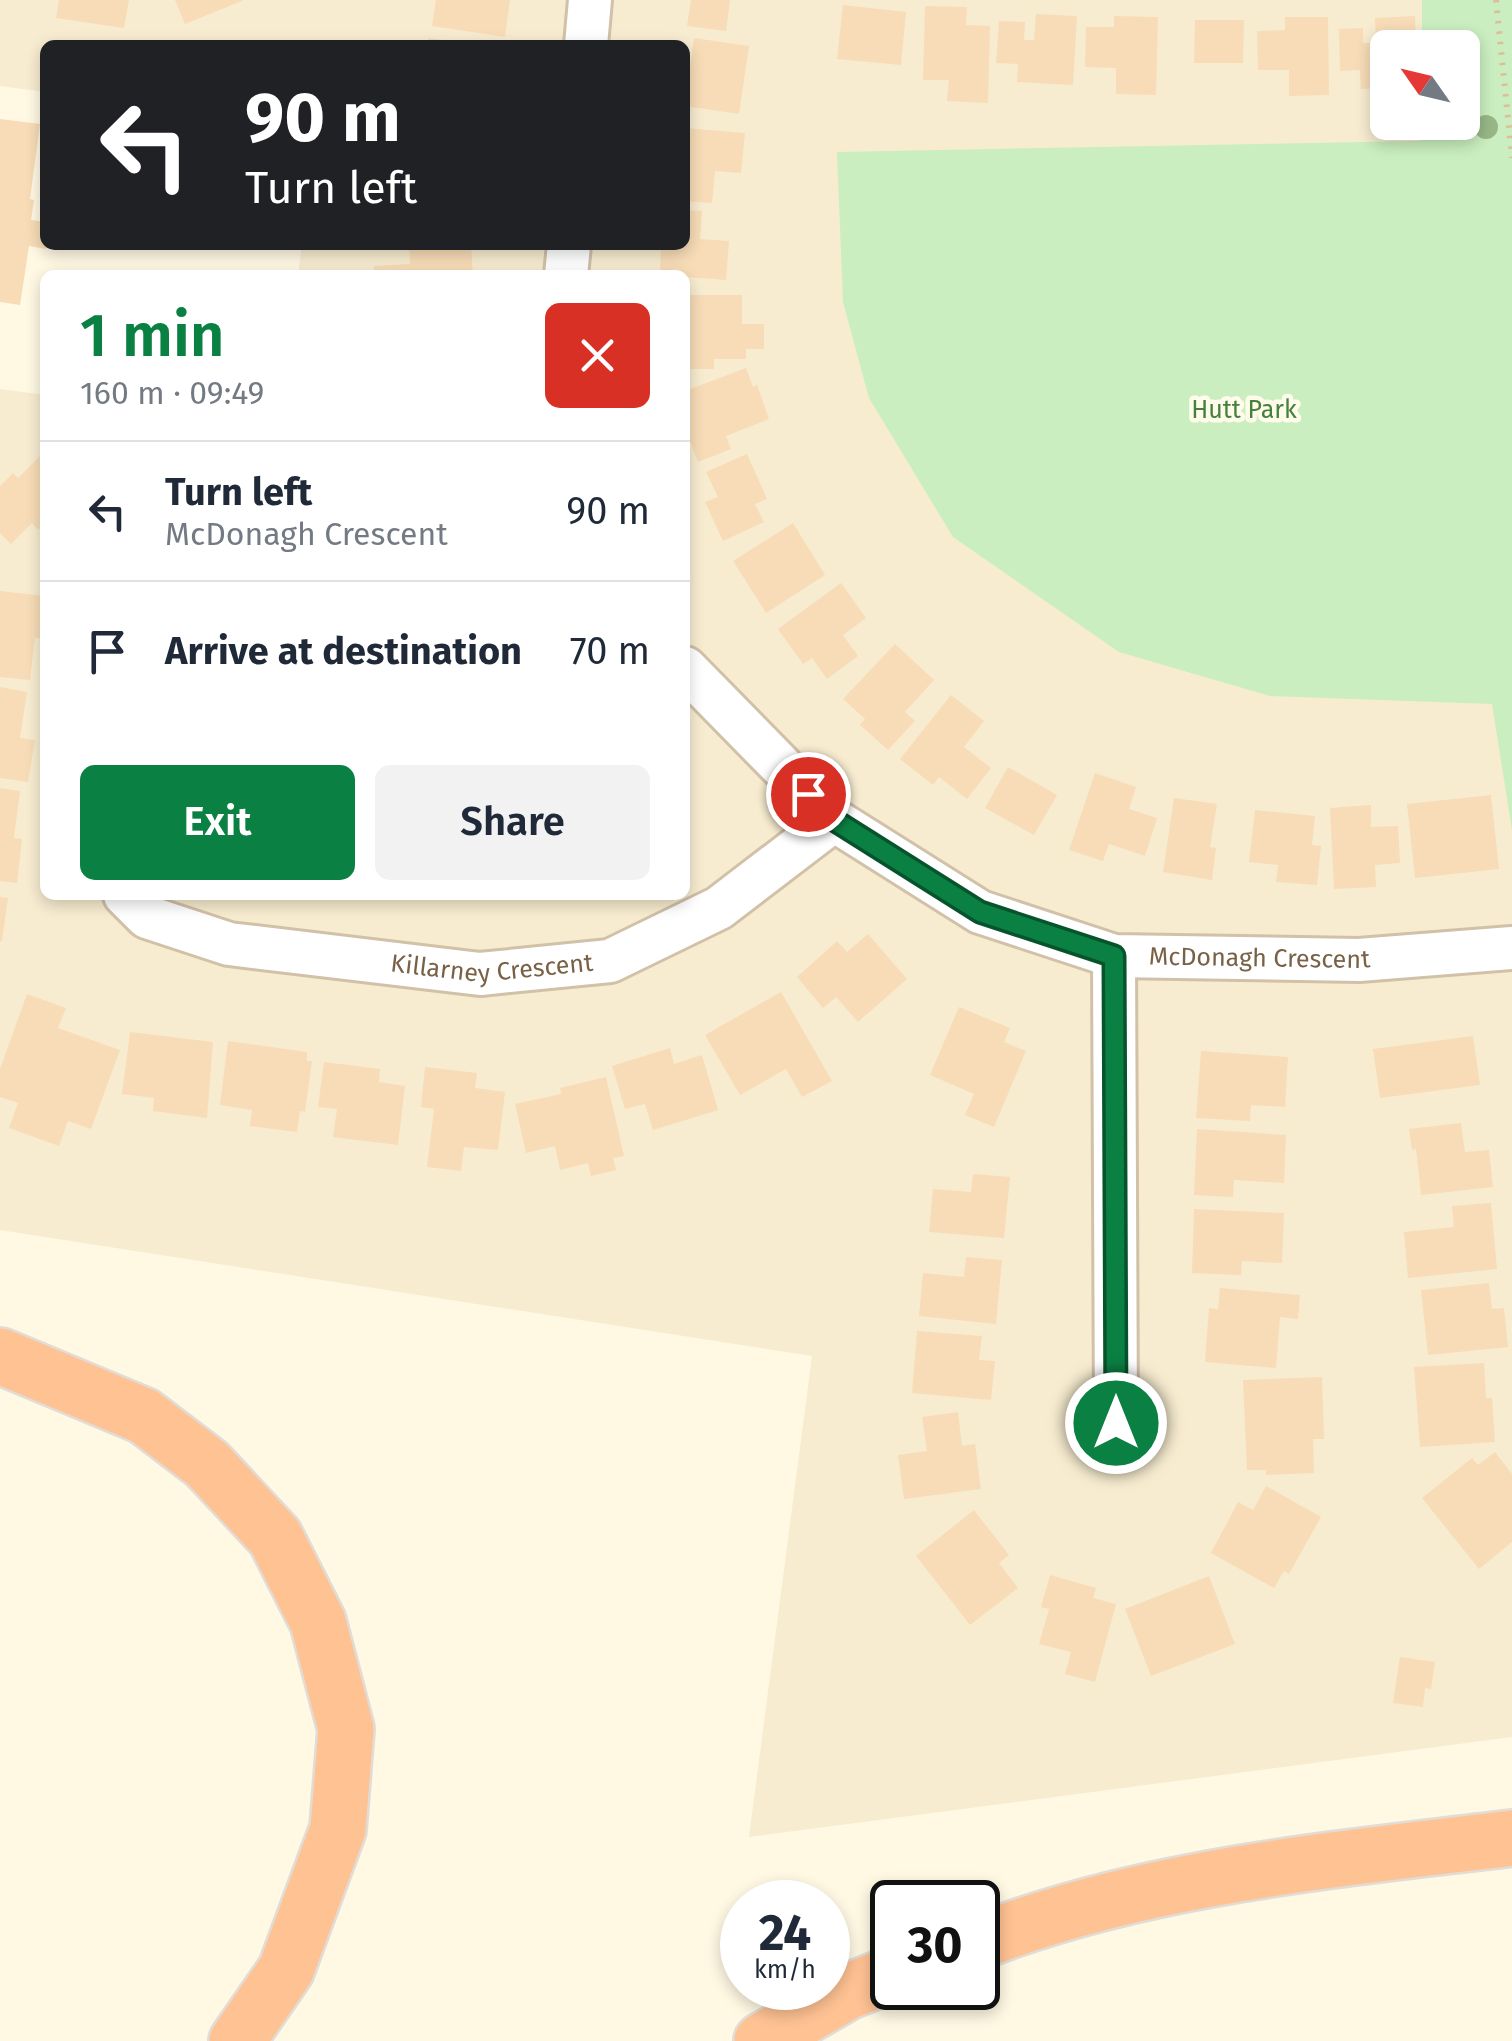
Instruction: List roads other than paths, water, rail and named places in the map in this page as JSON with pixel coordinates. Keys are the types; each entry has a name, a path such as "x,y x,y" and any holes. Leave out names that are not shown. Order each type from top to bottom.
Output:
{"highway":[{"path":"0,1356 144,1416 207,1464 275,1537 318,1622 346,1728 338,1829 286,1970 237,2041"},
{"path":"1000,1935 1095,1904 1200,1882 1512,1838"},
{"path":"762,2041 870,1983"}],"street":[{"path":"586,40 590,0"},
{"name":"McDonagh Crescent","path":"690,673 834,820 980,912 1114,956 1359,960 1512,948"},
{"name":"Killarney Crescent","path":"129,900 147,917 229,944 480,974 610,960 718,908 834,820"},
{"path":"1114,956 1116,1423"}],"park label":[{"name":"Hutt Park","path":"1244,410"}]}
